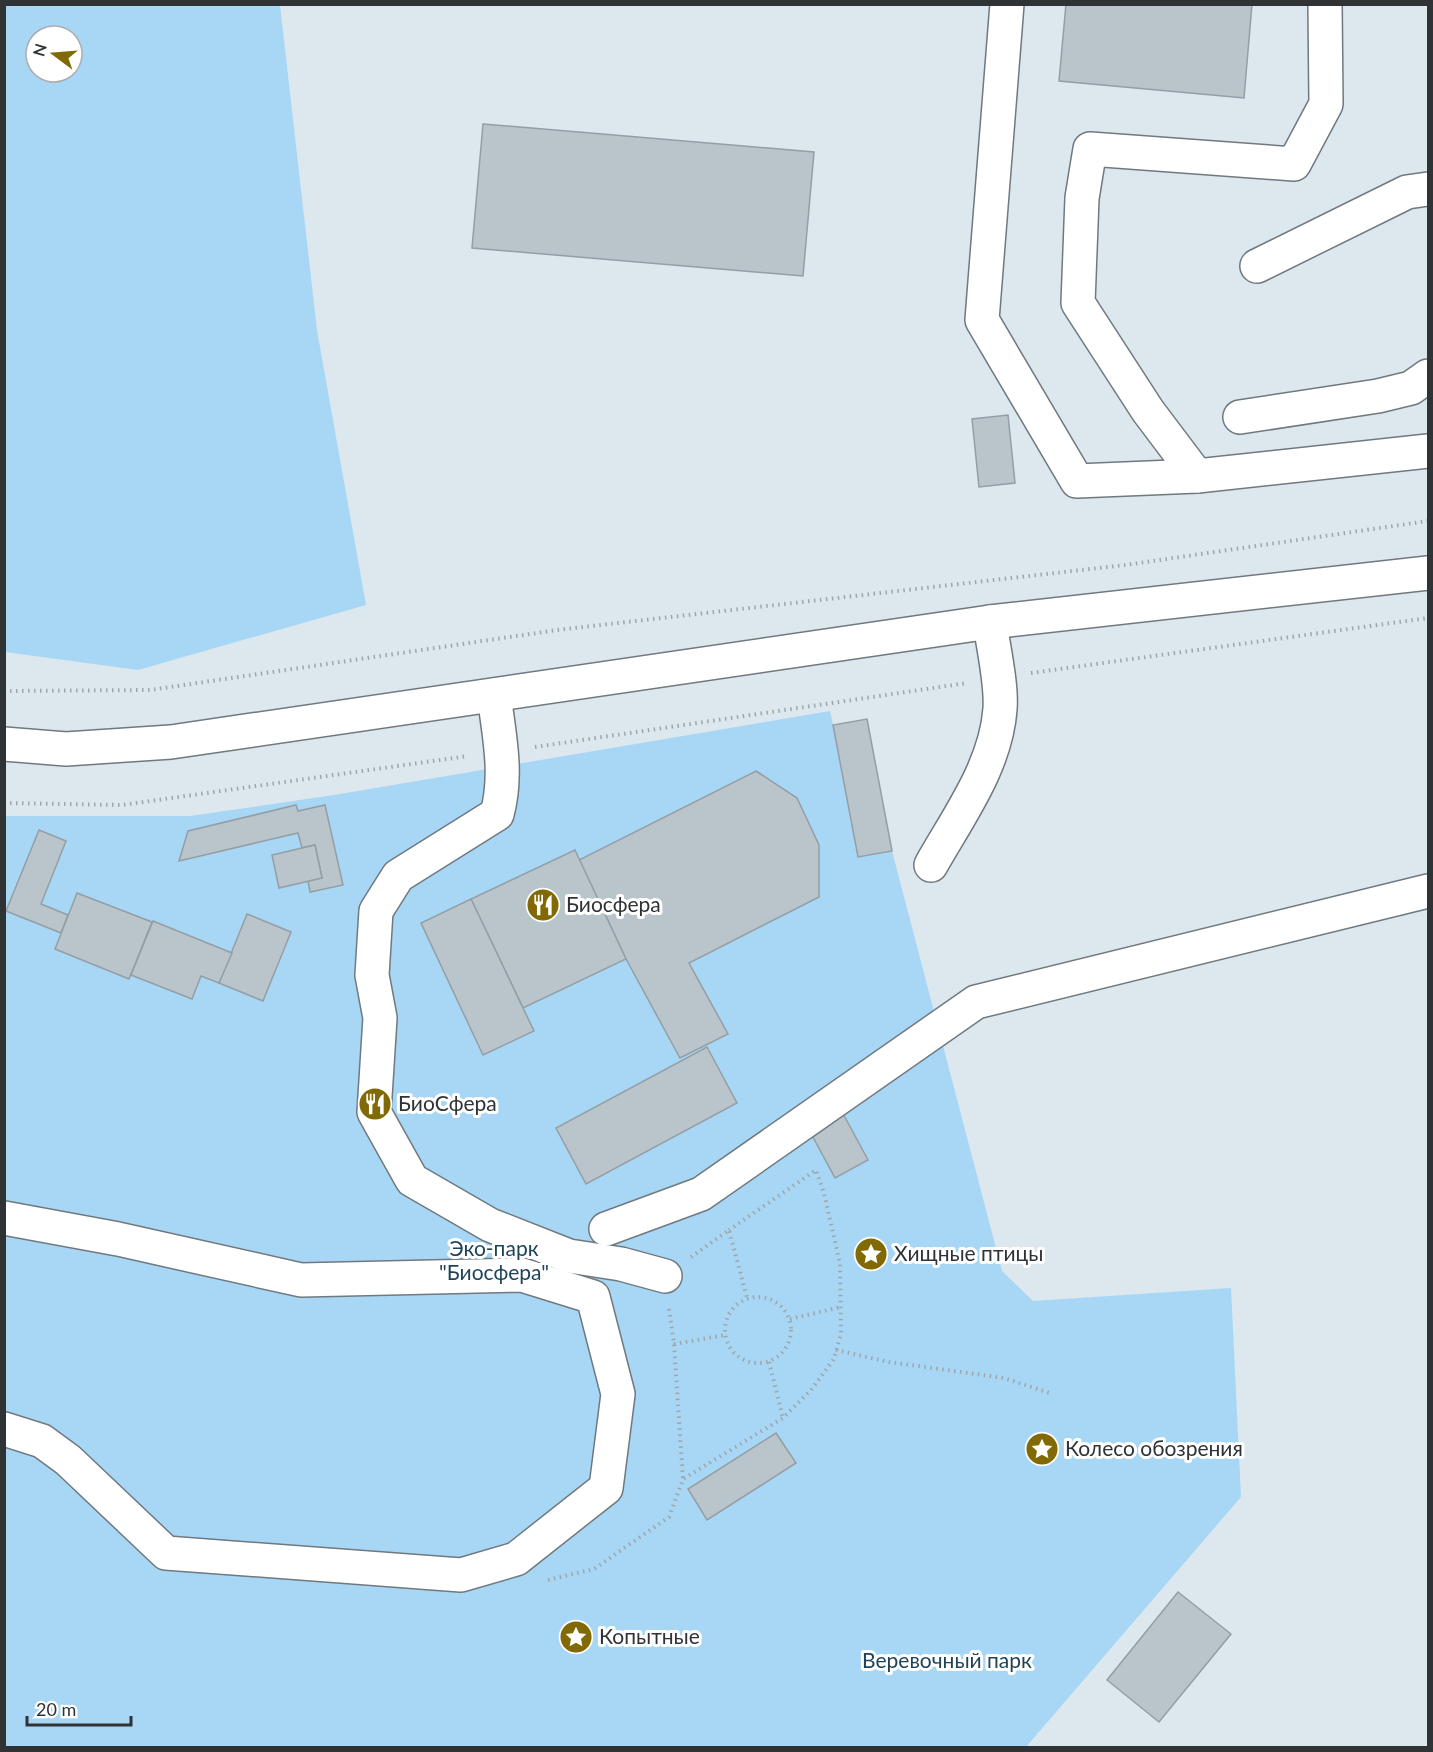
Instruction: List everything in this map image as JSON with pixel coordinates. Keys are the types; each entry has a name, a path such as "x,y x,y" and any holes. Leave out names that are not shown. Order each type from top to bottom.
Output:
{"street":[{"path":"1007,4 982,320 1077,481 1197,476 1428,451"},
{"path":"1197,476 1148,411 1078,303 1082,198 1090,149 1294,164 1326,104 1325,4"},
{"path":"1257,266 1407,192 1428,189"},
{"path":"1240,417 1378,396 1411,388 1428,376"},
{"path":"4,744 66,749 171,742 990,622 1428,573"},
{"path":"931,865 977,783 994,746 1000,708 990,622"},
{"path":"494,695 504,766 502,795 497,813 398,876 376,911 372,975 380,1018 374,1113 412,1180 490,1225 569,1256 621,1264 665,1276"},
{"path":"606,1229 701,1194 976,1002 1428,891"},
{"path":"4,1218 118,1239 301,1280 522,1275 593,1297 618,1394 606,1488 516,1559 461,1575 166,1553 68,1460 42,1441 4,1429"}],"path":[{"path":"4,691 150,690 557,630 1125,565 1428,521"},
{"path":"4,803 122,805 1428,618"},
{"path":"682,1479 783,1418 811,1390 834,1359 841,1334 840,1264 824,1192 816,1170 729,1230"},
{"path":"539,1582 594,1569 669,1517 682,1479 674,1344 665,1276"},
{"path":"760,1296 773,1300 783,1308 790,1319 792,1332 788,1345 781,1355 769,1362 756,1364 743,1360 733,1352 725,1335 728,1315 736,1305 747,1298 760,1296"},
{"path":"790,1319 841,1307"},
{"path":"674,1344 725,1335"},
{"path":"836,1350 889,1362 1004,1377 1053,1394"},
{"path":"769,1362 783,1418"}],"green space":[{"path":"5,4 280,5 317,330 366,605 138,670 5,652"},
{"name":"Эко-парк \"Биосфера\"","path":"830,711 833,725 867,719 892,851 1002,1271 1033,1301 1231,1288 1241,1497 1026,1747 5,1747 5,816 190,816 334,795"}],"building":[{"path":"1066,4 1252,4 1244,98 1059,81"},
{"path":"483,124 814,152 803,276 472,248"},
{"path":"1008,415 1015,483 979,487 972,419"},
{"path":"867,719 892,851 858,857 833,725"},
{"path":"756,771 797,798 819,845 819,897 689,963 728,1034 680,1058 626,959 579,860"},
{"path":"296,805 298,811 325,805 343,885 310,892 308,881 322,878 315,845 302,848 298,833 179,861 188,831"},
{"path":"39,830 66,841 41,904 68,915 61,933 6,911"},
{"path":"315,845 322,878 279,888 272,855"},
{"path":"575,850 626,959 523,1008 471,899"},
{"path":"77,893 152,922 129,979 55,949"},
{"path":"471,899 534,1031 483,1055 421,923"},
{"path":"247,914 291,932 263,1001 219,983"},
{"path":"153,921 232,953 219,983 201,976 192,999 131,975"},
{"path":"707,1047 737,1103 586,1184 556,1128"},
{"path":"840,1108 868,1160 835,1178 807,1126"},
{"path":"776,1433 796,1463 707,1520 688,1489"},
{"path":"1178,1592 1231,1634 1159,1722 1107,1680"}],"place":[{"name":"Биосфера","path":"543,905"},
{"name":"БиоСфера","path":"375,1104"},
{"name":"Хищные птицы","path":"871,1254"},
{"name":"Колесо обозрения","path":"1042,1449"},
{"name":"Копытные","path":"576,1637"}],"park label":[{"name":"Веревочный парк","path":"947,1661"}]}
